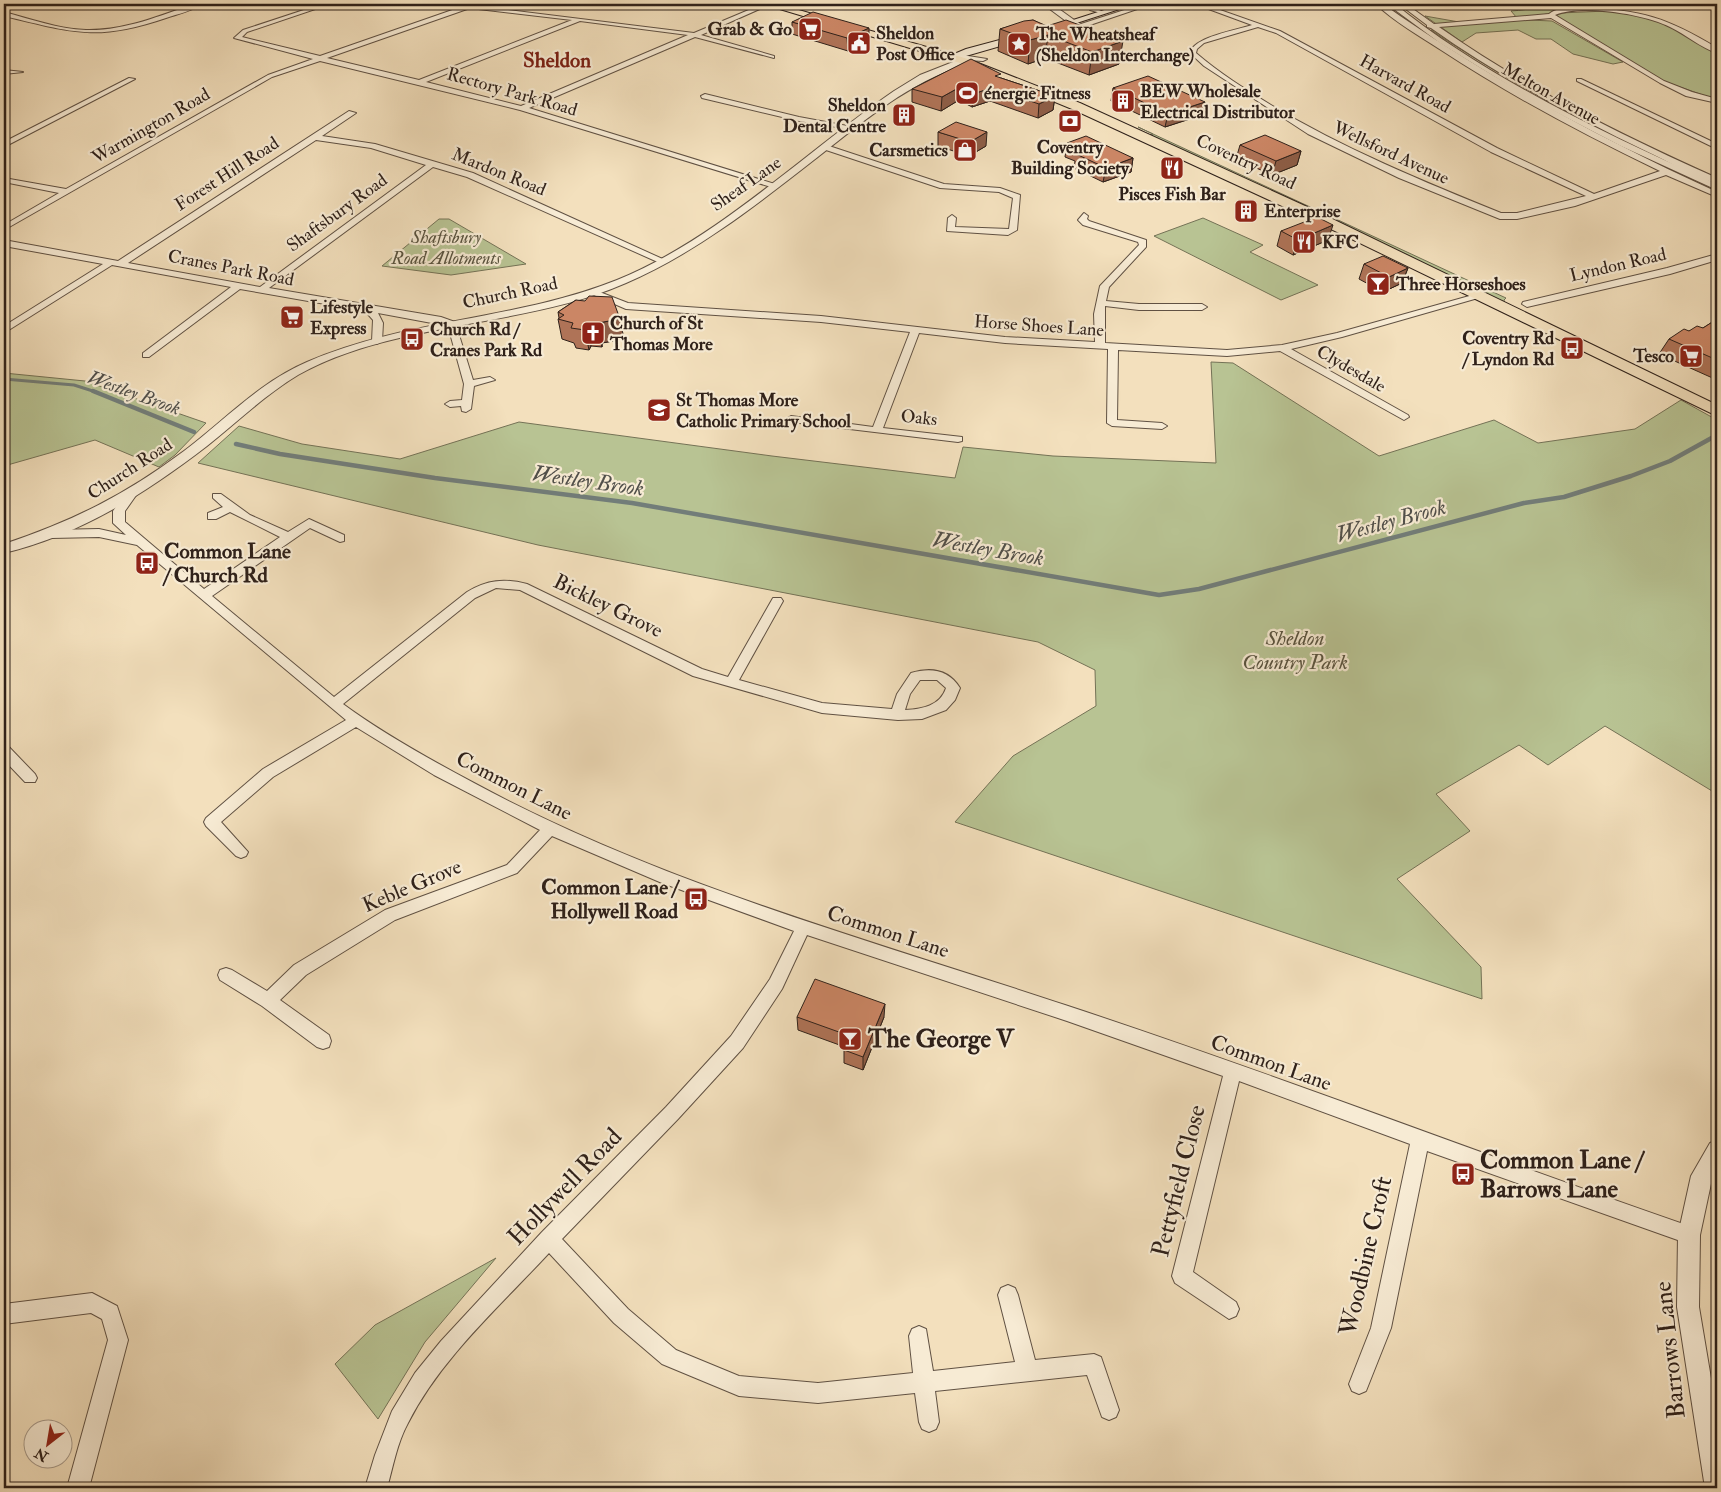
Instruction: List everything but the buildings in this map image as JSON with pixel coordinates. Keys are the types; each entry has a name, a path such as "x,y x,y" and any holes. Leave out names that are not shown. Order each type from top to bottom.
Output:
{"highway":[{"name":"Coventry Road","path":"768,4 889,38 965,56 1141,124 1717,394"},
{"path":"779,4 871,30 889,38"},
{"path":"796,4 866,23 965,56"},
{"name":"Coventry Road","path":"965,56 1311,214 1717,412"},
{"path":"1527,304 1526,310 1533,315 1717,406"}],"main road":[{"path":"965,56 1131,4"}],"street":[{"path":"4,14 72,30 97,32 137,25 199,4"},
{"path":"240,40 238,36 245,31 327,4"},
{"path":"449,4 697,34 772,57"},
{"path":"522,108 768,4"},
{"path":"1047,4 1081,26 1149,4"},
{"path":"1102,13 1093,10 1112,4"},
{"name":"Harvard Road","path":"1198,4 1259,25 1319,53 1494,150 1594,197"},
{"name":"Melton Avenue","path":"1379,4 1461,62 1545,111 1647,163 1717,195"},
{"name":"Melton Avenue","path":"1391,4 1421,27 1501,78 1591,128 1717,187"},
{"name":"Melton Avenue","path":"1402,4 1432,26 1530,87 1607,129 1717,181"},
{"name":"Warmington Road","path":"4,228 270,76 469,6"},
{"path":"1552,16 1557,11 1573,10 1608,10 1643,14 1676,25 1717,51"},
{"path":"1421,27 1552,16 1662,82 1689,94 1717,102"},
{"path":"421,82 581,19"},
{"name":"Wellsford Avenue","path":"1259,25 1202,42 1194,48 1193,53 1202,62 1247,93 1311,132 1402,176 1500,216 1517,216 1594,197 1666,172"},
{"name":"Rectory Park Road","path":"240,40 421,82 522,108 774,185"},
{"name":"Sheaf Lane","path":"574,299 636,276 663,260 774,185 885,100 925,76 965,56"},
{"path":"4,72 20,72"},
{"path":"4,145 131,79"},
{"path":"1596,81 1582,82 1717,146"},
{"path":"705,96 799,119 849,127"},
{"path":"1625,103 1644,99"},
{"name":"Forest Hill Road","path":"4,330 116,263 352,113"},
{"name":"Mardon Road","path":"315,137 372,146 470,175 663,260"},
{"path":"826,147 943,186 1000,190 1017,197 1013,230 1008,232 950,229 952,218"},
{"path":"1647,163 1658,160"},
{"name":"Shaftsbury Road","path":"262,290 432,164"},
{"path":"1683,180 1695,178"},
{"path":"4,180 66,192"},
{"path":"1084,216 1082,220 1086,223 1142,240 1143,245 1105,286 1099,314 1100,347"},
{"name":"Cranes Park Road","path":"4,243 368,309 441,320 452,324"},
{"name":"Lyndon Road","path":"1527,304 1670,271 1717,258"},
{"path":"146,355 238,286"},
{"name":"Horse Shoes Lane","path":"594,293 626,306 821,319 915,331 1100,347 1227,353 1282,348 1339,335 1480,296"},
{"name":"Church Road","path":"4,549 51,534 90,517 131,494 202,444 251,401 277,382 331,356 377,341 417,331 514,314 574,299"},
{"path":"1101,302 1139,307 1202,307"},
{"path":"368,309 377,316 380,323 377,341"},
{"path":"402,313 417,320 420,324 417,331"},
{"path":"450,404 467,406 469,384 452,324"},
{"path":"877,431 915,331"},
{"path":"1113,348 1112,423 1162,426"},
{"name":"Clydesdale","path":"1282,348 1404,417"},
{"path":"469,384 490,380"},
{"name":"Oaks","path":"790,419 877,431 958,439"},
{"name":"Common Lane","path":"131,494 119,511 119,523 203,596 355,721 493,803 548,830 626,864 804,926 1067,1013 1232,1071 1573,1196 1689,1235"},
{"path":"216,496 229,508 258,524 276,528 286,536"},
{"path":"212,516 229,508"},
{"path":"298,516 340,538"},
{"path":"203,596 286,536 309,522"},
{"name":"Common Lane","path":"51,534 99,533 140,542"},
{"name":"Bickley Grove","path":"334,704 471,595 486,586 496,584 523,587 698,673 822,708 898,715"},
{"path":"731,682 777,601"},
{"path":"241,852 211,822 268,772 355,721"},
{"path":"4,752 30,778"},
{"name":"Keble Grove","path":"268,1001 300,970 390,915 512,868 548,830"},
{"name":"Hollywell Road","path":"376,1488 385,1455 399,1418 422,1380 448,1348 549,1239 737,1042 776,984 804,926"},
{"path":"226,975 268,1001 323,1041"},
{"name":"Pettyfield Close","path":"1229,1309 1182,1276 1232,1071"},
{"name":"Woodbine Croft","path":"1359,1384 1381,1328 1420,1139"},
{"name":"Barrows Lane","path":"1717,1150 1702,1176 1689,1235 1688,1307 1717,1488"},
{"path":"549,1239 621,1316 668,1357 739,1386 818,1393 1094,1364 1109,1410"},
{"path":"1008,1294 1028,1372"},
{"path":"4,1314 92,1303 110,1313 118,1340 78,1488"},
{"path":"919,1336 929,1422"}],"green space":[{"path":"1569,4 1577,9 1525,18 1529,20 1552,21 1623,62 1613,64 1573,54 1551,39 1536,39 1518,30 1476,33 1462,42 1425,16 1459,22 1517,18 1511,11"},
{"path":"1607,11 1648,16 1693,37 1717,52 1717,100 1663,81 1556,16 1560,13"},
{"path":"1431,30 1573,111 1717,182 1717,185 1643,151 1571,114 1500,74"},
{"path":"1138,127 1506,298 1504,300 1505,305 1149,135 1153,134"},
{"path":"1203,218 1263,245 1250,252 1318,285 1281,300 1154,236"},
{"name":"Shaftsbury Road Allotments","path":"439,219 449,219 526,264 451,275 382,266"},
{"name":"Sheldon Country Park","path":"1211,362 1233,363 1379,456 1494,420 1538,443 1635,429 1681,400 1717,420 1717,794 1605,726 1548,765 1519,745 1436,794 1470,831 1397,879 1481,967 1482,999 955,822 1013,756 1096,706 1095,670 1038,642 538,545 198,463 239,426 302,444 400,459 519,422 955,478 963,447 1053,456 1216,463"},
{"path":"4,373 85,381 206,423 175,455 159,467 95,440 4,466"},
{"path":"496,1258 425,1342 378,1419 335,1364 375,1325"}],"waterway":[{"name":"Westley Brook","path":"4,379 74,385 94,391"},
{"name":"Westley Brook","path":"94,391 194,432"},
{"name":"Westley Brook","path":"236,444 280,454 435,478 632,503 1159,595 1199,589 1524,503 1564,497 1631,476 1670,461 1717,435"}],"place":[{"name":"Grab & Go","path":"810,29"},
{"name":"Sheldon Post Office","path":"859,43"},
{"name":"The Wheatsheaf (Sheldon Interchange)","path":"1019,44"},
{"name":"énergie Fitness","path":"967,93"},
{"name":"BEW Wholesale Electrical Distributor","path":"1123,101"},
{"name":"Sheldon Dental Centre","path":"904,115"},
{"name":"Coventry Building Society","path":"1070,121"},
{"name":"Carsmetics","path":"965,150"},
{"name":"Pisces Fish Bar","path":"1172,168"},
{"name":"Enterprise","path":"1246,211"},
{"name":"KFC","path":"1304,242"},
{"name":"Three Horseshoes","path":"1378,284"},
{"name":"Lifestyle Express","path":"292,317"},
{"name":"Church of St Thomas More","path":"593,333"},
{"name":"Church Rd / Cranes Park Rd","path":"412,339"},
{"name":"Coventry Rd / Lyndon Rd","path":"1572,348"},
{"name":"Tesco","path":"1691,356"},
{"name":"St Thomas More Catholic Primary School","path":"659,410"},
{"name":"Common Lane / Church Rd","path":"147,563"},
{"name":"Common Lane / Hollywell Road","path":"696,899"},
{"name":"The George V","path":"850,1039"},
{"name":"Common Lane / Barrows Lane","path":"1463,1174"}],"district":[{"name":"Sheldon","path":"557,60"}]}
